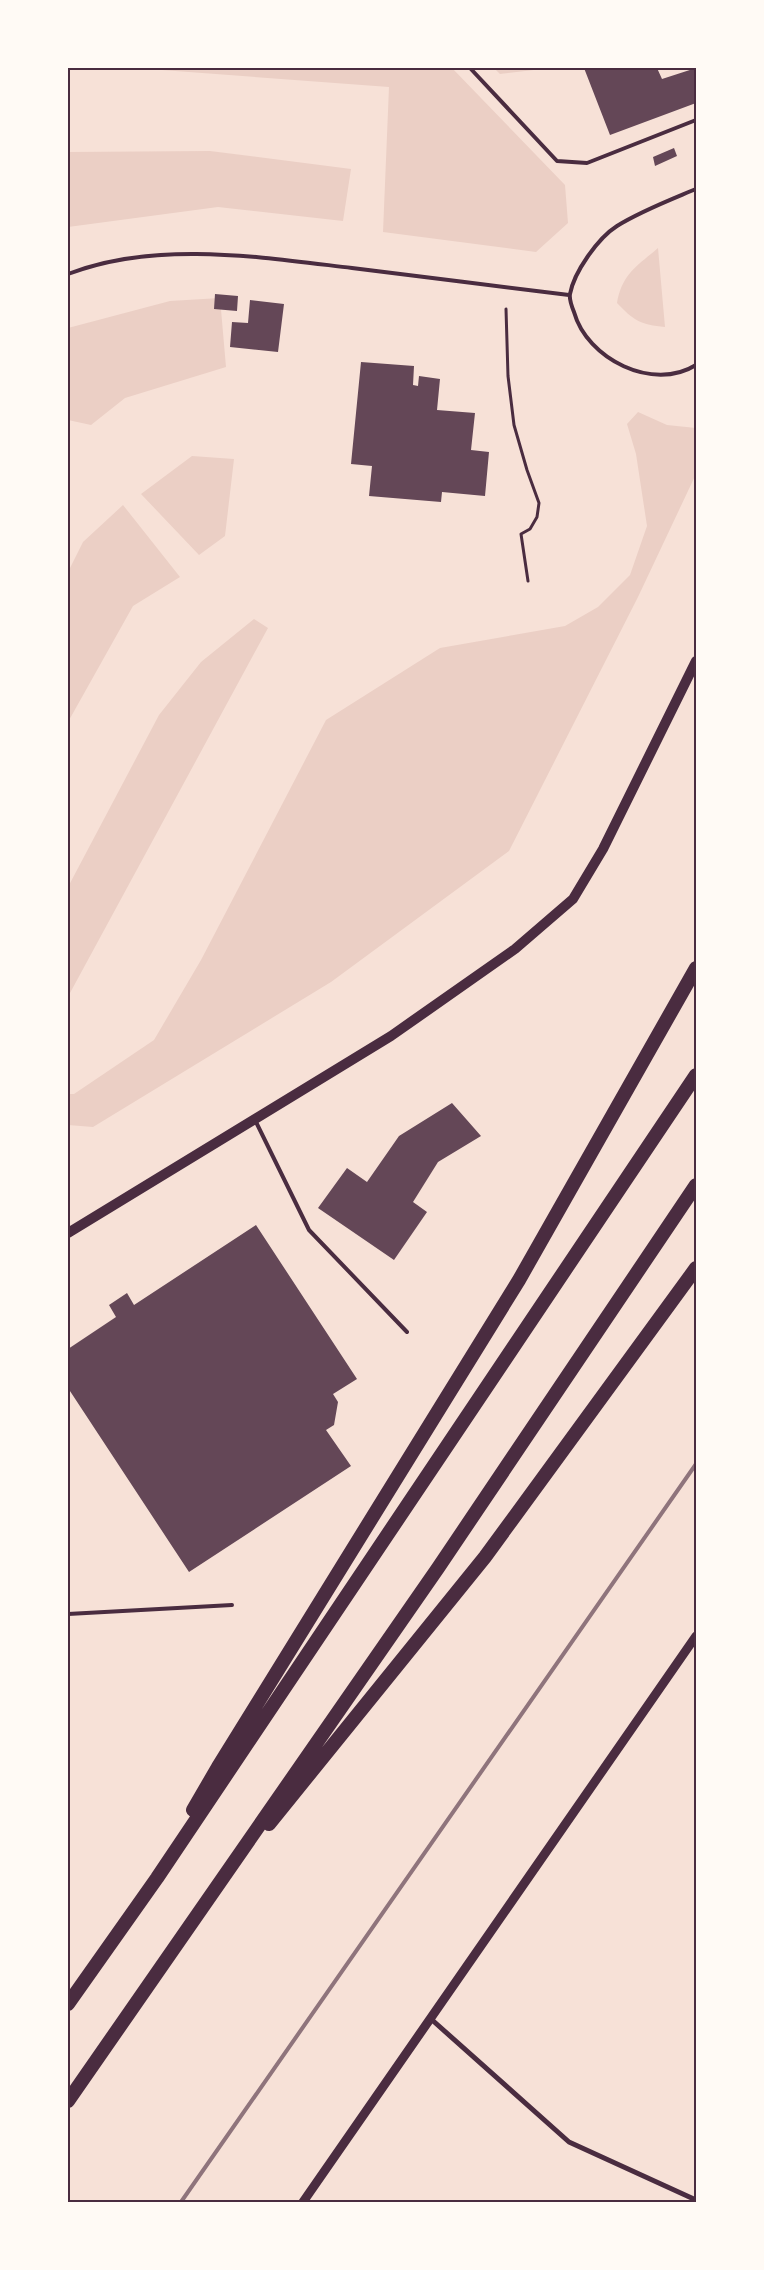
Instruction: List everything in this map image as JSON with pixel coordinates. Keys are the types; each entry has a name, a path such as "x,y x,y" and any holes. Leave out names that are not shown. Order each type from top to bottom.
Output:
{"highway":[{"path":"157,1878 218,1767 519,1280 696,968"},
{"path":"68,2004 157,1878 696,1075"},
{"path":"68,2101 438,1568 696,1185"},
{"path":"191,1922 485,1557 696,1268"}],"main road":[{"path":"68,1233 391,1036 515,949 573,899 603,849 696,661"}],"street":[{"path":"303,2202 696,1636"},
{"path":"431,2019 569,2142 696,2200"}],"lane":[{"path":"470,68 557,160 587,162 696,120"},
{"path":"696,189 616,226 586,256 569,295 577,324 598,351 629,370 660,374 687,371 696,365"},
{"path":"68,274 84,268 155,255 240,255 569,295"},
{"path":"255,1120 309,1230 407,1332"},
{"path":"68,1614 232,1605"}],"path":[{"path":"505,287 508,376 514,425 539,504 537,517 530,528 521,534 528,582"}],"shaded area":[{"path":"135,68 452,68 565,185 568,223 536,252 383,232 389,87"},
{"path":"494,68 551,68 500,74"},
{"path":"210,151 351,169 343,221 218,207 68,227 68,152"},
{"path":"658,248 665,327 638,321 617,303 619,293 632,271"},
{"path":"220,298 226,367 125,398 91,425 68,420 68,328 170,301"},
{"path":"638,412 667,425 696,428 696,474 638,597 509,851 331,982 93,1127 68,1125 68,1094 74,1094 154,1040 201,960 326,720 440,648 565,626 598,607 630,575 647,526 636,454 627,424"},
{"path":"192,456 234,459 225,536 199,555 141,494"},
{"path":"123,505 180,577 133,606 68,722 68,572 83,542"},
{"path":"254,619 268,628 70,993 68,992 68,887 159,715 201,662"}],"building":[{"path":"584,68 657,68 662,79 696,68 696,103 610,135"},
{"path":"674,148 677,156 655,166 653,157"},
{"path":"215,294 238,296 237,311 214,309"},
{"path":"250,300 284,304 278,352 230,347 232,322 248,323"},
{"path":"361,362 414,366 413,385 418,386 419,376 440,379 437,410 475,413 471,450 489,452 485,496 442,492 441,502 369,496 372,466 351,464"},
{"path":"452,1103 481,1136 438,1162 413,1202 427,1212 394,1260 318,1208 347,1168 367,1182 399,1136"},
{"path":"256,1225 357,1379 333,1394 338,1402 334,1425 326,1430 351,1466 189,1572 68,1388 68,1349 116,1317 109,1305 127,1293 134,1305"}],"railway":[{"path":"181,2202 696,1464"}]}
